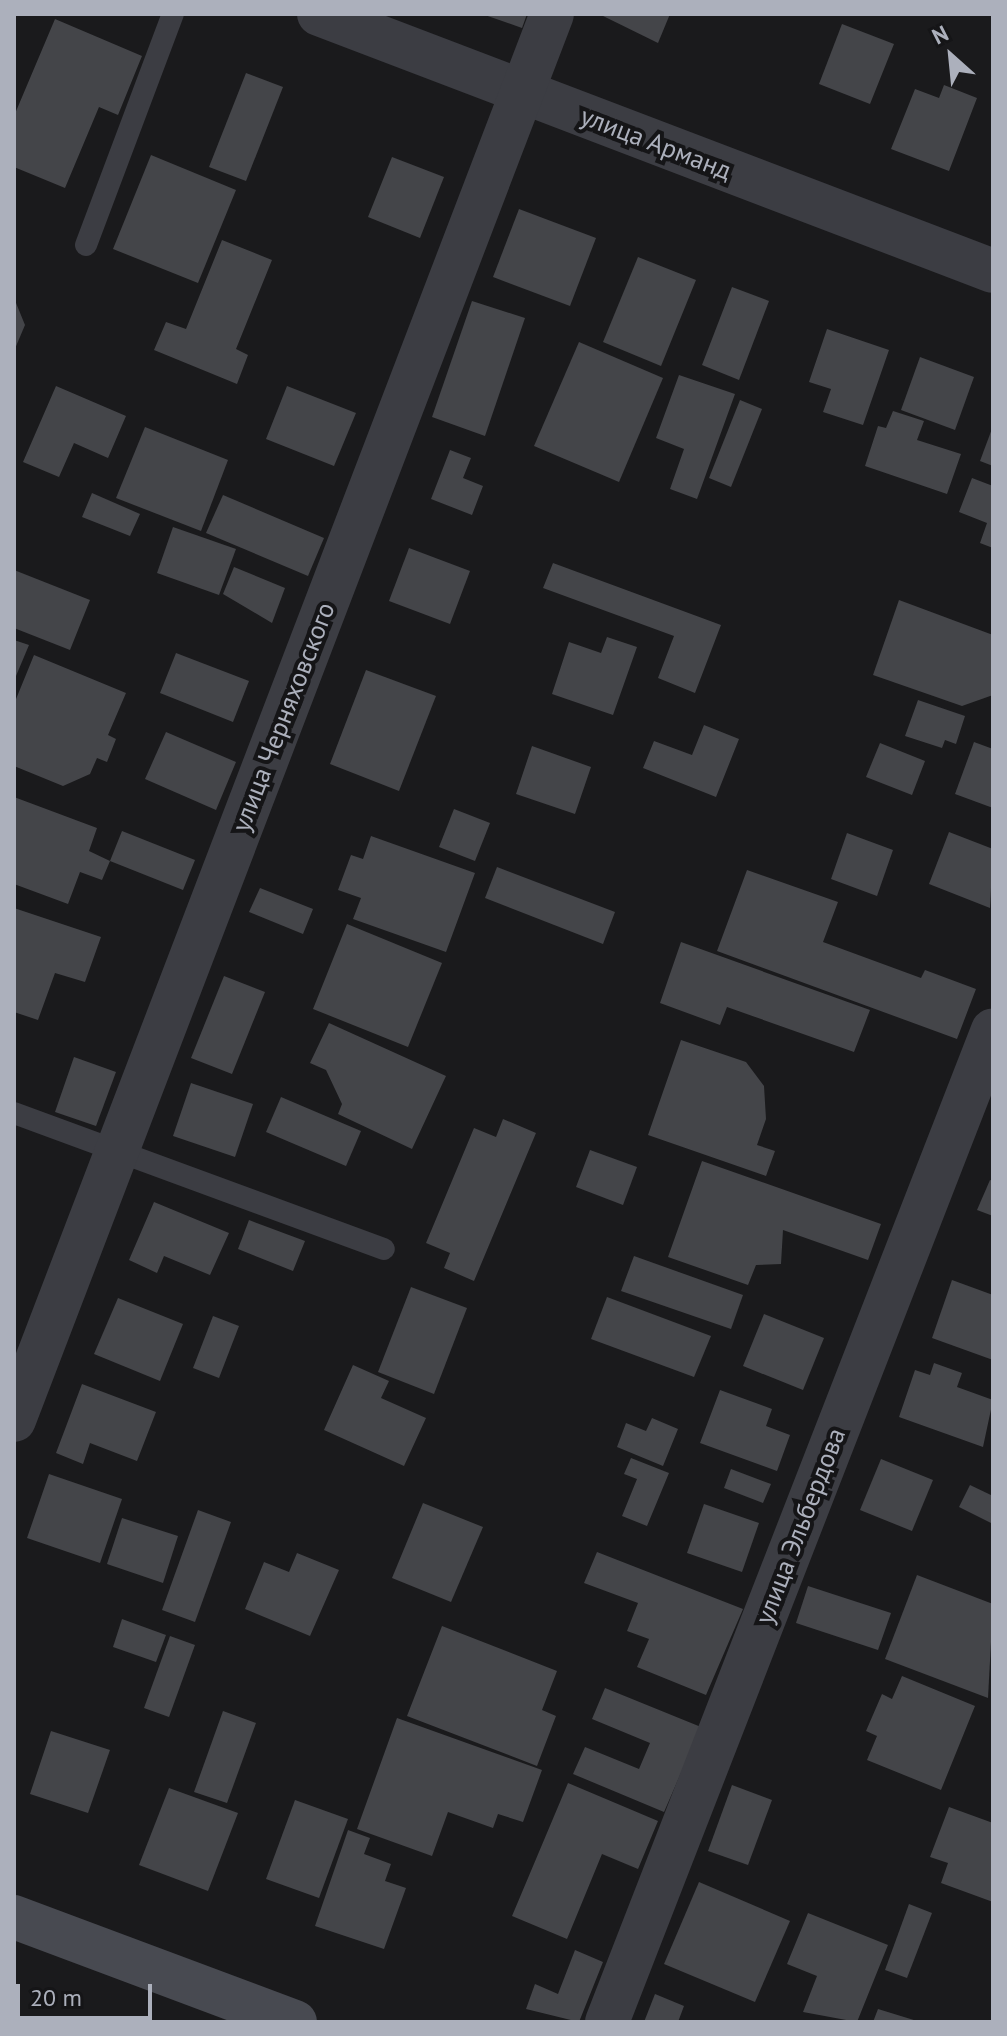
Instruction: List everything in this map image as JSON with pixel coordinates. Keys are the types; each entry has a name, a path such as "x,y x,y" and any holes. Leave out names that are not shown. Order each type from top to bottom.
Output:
{"street":[{"name":"улица Арманд","path":"319,14 993,271"},
{"name":"улица Черняховского","path":"14,1420 552,14"},
{"name":"улица Эльбердова","path":"607,2022 993,1030"},
{"path":"14,1917 295,2022"}],"lane":[{"path":"86,245 173,14"},
{"path":"14,1113 384,1249"}],"building":[{"path":"482,14 527,14 522,28"},
{"path":"599,14 670,14 658,43"},
{"path":"55,19 142,56 118,115 99,107 65,188 14,167 14,116"},
{"path":"842,24 894,44 870,104 819,84"},
{"path":"246,73 283,87 246,181 209,167"},
{"path":"944,85 977,98 949,171 891,149 915,89 939,98"},
{"path":"151,155 236,190 198,283 113,249"},
{"path":"392,157 444,177 420,238 368,217"},
{"path":"519,209 596,238 570,306 493,277"},
{"path":"222,240 272,260 236,349 248,355 237,384 154,350 166,322 186,329"},
{"path":"638,257 696,280 661,366 603,342"},
{"path":"732,287 769,301 739,380 702,365"},
{"path":"14,298 25,325 14,351"},
{"path":"472,301 525,318 485,436 432,417"},
{"path":"827,329 889,350 863,425 823,412 831,389 809,382"},
{"path":"579,342 663,378 619,482 534,446"},
{"path":"920,357 974,377 955,430 901,410"},
{"path":"679,375 735,394 697,499 670,489 684,449 656,438"},
{"path":"56,386 126,416 108,458 74,443 59,477 23,462"},
{"path":"287,386 356,413 334,466 266,439"},
{"path":"740,400 762,409 731,487 709,478"},
{"path":"893,411 924,421 917,440 961,454 947,494 865,466 878,426 886,428"},
{"path":"993,426 993,466 980,461"},
{"path":"145,427 228,460 201,531 116,498"},
{"path":"450,450 471,458 463,478 483,486 472,515 431,499"},
{"path":"972,478 993,486 993,548 980,543 987,523 959,512"},
{"path":"92,493 140,514 130,536 82,517"},
{"path":"223,495 324,538 308,576 206,533"},
{"path":"173,527 236,549 219,595 157,573"},
{"path":"409,548 470,571 450,624 389,601"},
{"path":"553,563 721,625 695,693 658,678 674,636 543,588"},
{"path":"234,567 285,588 272,623 223,594"},
{"path":"14,570 90,600 70,650 14,628"},
{"path":"899,600 993,635 993,695 962,706 873,675"},
{"path":"607,637 637,647 613,715 552,694 569,642 601,653"},
{"path":"14,640 29,645 16,676 14,675"},
{"path":"176,653 249,681 233,722 160,693"},
{"path":"34,655 126,693 108,735 116,739 107,762 97,758 90,774 63,786 14,766 14,704"},
{"path":"366,670 436,696 399,791 330,764"},
{"path":"918,700 965,716 956,744 945,740 942,748 905,736"},
{"path":"704,725 739,739 716,797 643,768 654,741 692,755"},
{"path":"166,732 236,762 216,810 145,779"},
{"path":"974,742 993,749 993,808 955,794"},
{"path":"880,743 925,761 912,795 866,777"},
{"path":"532,746 591,767 575,814 516,794"},
{"path":"14,797 97,828 89,851 110,861 102,880 80,872 68,904 14,884"},
{"path":"454,809 490,823 475,861 439,847"},
{"path":"122,831 195,860 183,890 110,861"},
{"path":"949,832 993,849 990,908 929,884"},
{"path":"847,833 893,850 877,896 831,879"},
{"path":"371,836 475,873 446,952 353,919 361,898 338,890 351,855 363,859"},
{"path":"497,867 615,912 603,944 485,898"},
{"path":"747,870 838,902 823,942 921,978 925,970 976,989 957,1039 717,951"},
{"path":"260,888 313,909 303,934 249,912"},
{"path":"14,908 101,937 85,982 55,973 38,1020 14,1012"},
{"path":"347,924 442,963 408,1047 313,1009"},
{"path":"681,942 870,1010 854,1052 727,1007 720,1025 660,1003"},
{"path":"224,976 265,992 232,1074 191,1058"},
{"path":"329,1023 446,1076 412,1149 338,1114 342,1104 326,1070 310,1063"},
{"path":"681,1040 746,1062 764,1086 766,1119 757,1145 775,1151 766,1176 648,1135"},
{"path":"74,1057 116,1072 96,1126 55,1112"},
{"path":"191,1083 253,1104 235,1157 173,1136"},
{"path":"281,1097 361,1131 346,1166 266,1132"},
{"path":"503,1119 536,1133 474,1281 444,1268 450,1253 426,1243 474,1128 496,1137"},
{"path":"590,1150 637,1167 623,1205 576,1187"},
{"path":"702,1161 881,1224 868,1260 783,1230 781,1264 756,1265 748,1285 668,1257"},
{"path":"990,1180 993,1181 993,1216 977,1210"},
{"path":"154,1202 229,1233 210,1275 164,1256 157,1273 129,1260"},
{"path":"249,1220 305,1241 293,1271 238,1249"},
{"path":"634,1256 743,1295 731,1329 621,1291"},
{"path":"952,1280 993,1295 993,1360 932,1338"},
{"path":"411,1287 467,1308 434,1394 378,1372"},
{"path":"607,1297 711,1336 694,1377 591,1339"},
{"path":"118,1298 183,1324 160,1381 94,1354"},
{"path":"764,1314 824,1338 803,1390 743,1366"},
{"path":"213,1316 239,1326 219,1378 193,1368"},
{"path":"934,1363 962,1373 957,1387 993,1400 983,1447 899,1417 915,1370 930,1375"},
{"path":"353,1365 389,1381 381,1398 426,1418 404,1466 324,1430"},
{"path":"82,1384 156,1412 137,1461 90,1443 83,1464 56,1453"},
{"path":"720,1390 772,1409 766,1426 790,1435 777,1471 700,1443"},
{"path":"652,1418 678,1429 663,1466 617,1447 626,1423 646,1431"},
{"path":"631,1458 669,1473 647,1526 622,1516 637,1479 624,1474"},
{"path":"881,1459 933,1480 912,1531 860,1510"},
{"path":"731,1469 771,1484 763,1503 724,1488"},
{"path":"49,1474 122,1499 100,1563 27,1538"},
{"path":"970,1485 993,1496 993,1524 959,1507"},
{"path":"423,1503 483,1527 451,1602 392,1578"},
{"path":"704,1504 759,1523 742,1572 687,1553"},
{"path":"198,1510 231,1522 195,1622 162,1610"},
{"path":"122,1518 178,1536 163,1583 107,1564"},
{"path":"597,1552 743,1609 706,1695 637,1667 649,1639 627,1631 638,1603 584,1583"},
{"path":"297,1553 339,1570 310,1636 245,1609 264,1562 289,1572"},
{"path":"917,1575 993,1604 988,1698 885,1659"},
{"path":"808,1586 891,1613 878,1650 796,1623"},
{"path":"122,1619 166,1635 156,1662 113,1647"},
{"path":"442,1626 557,1671 542,1710 556,1716 537,1766 407,1716"},
{"path":"170,1636 195,1645 169,1717 144,1708"},
{"path":"902,1676 975,1706 941,1790 867,1760 877,1736 866,1731 882,1694 892,1699"},
{"path":"605,1688 701,1727 664,1812 573,1774 585,1747 639,1769 650,1743 592,1719"},
{"path":"223,1711 256,1723 227,1803 194,1792"},
{"path":"397,1718 542,1770 523,1822 498,1814 493,1828 448,1812 432,1856 357,1829"},
{"path":"51,1731 110,1750 88,1813 30,1794"},
{"path":"568,1783 658,1821 638,1869 602,1854 567,1939 512,1916"},
{"path":"732,1785 772,1800 748,1865 708,1851"},
{"path":"169,1788 238,1813 208,1891 139,1865"},
{"path":"295,1800 348,1819 319,1898 266,1879"},
{"path":"949,1807 993,1823 993,1902 941,1883 948,1863 930,1857"},
{"path":"348,1830 370,1838 364,1854 391,1864 385,1881 406,1888 384,1949 315,1926"},
{"path":"699,1882 790,1921 755,2002 664,1964"},
{"path":"909,1904 932,1913 907,1978 885,1970"},
{"path":"808,1913 888,1945 857,2022 803,2012 817,1976 787,1964"},
{"path":"575,1950 603,1962 579,2022 526,2009 535,1984 558,1994"},
{"path":"655,1994 684,2006 678,2022 644,2022"},
{"path":"878,2009 917,2021 873,2022"}]}
